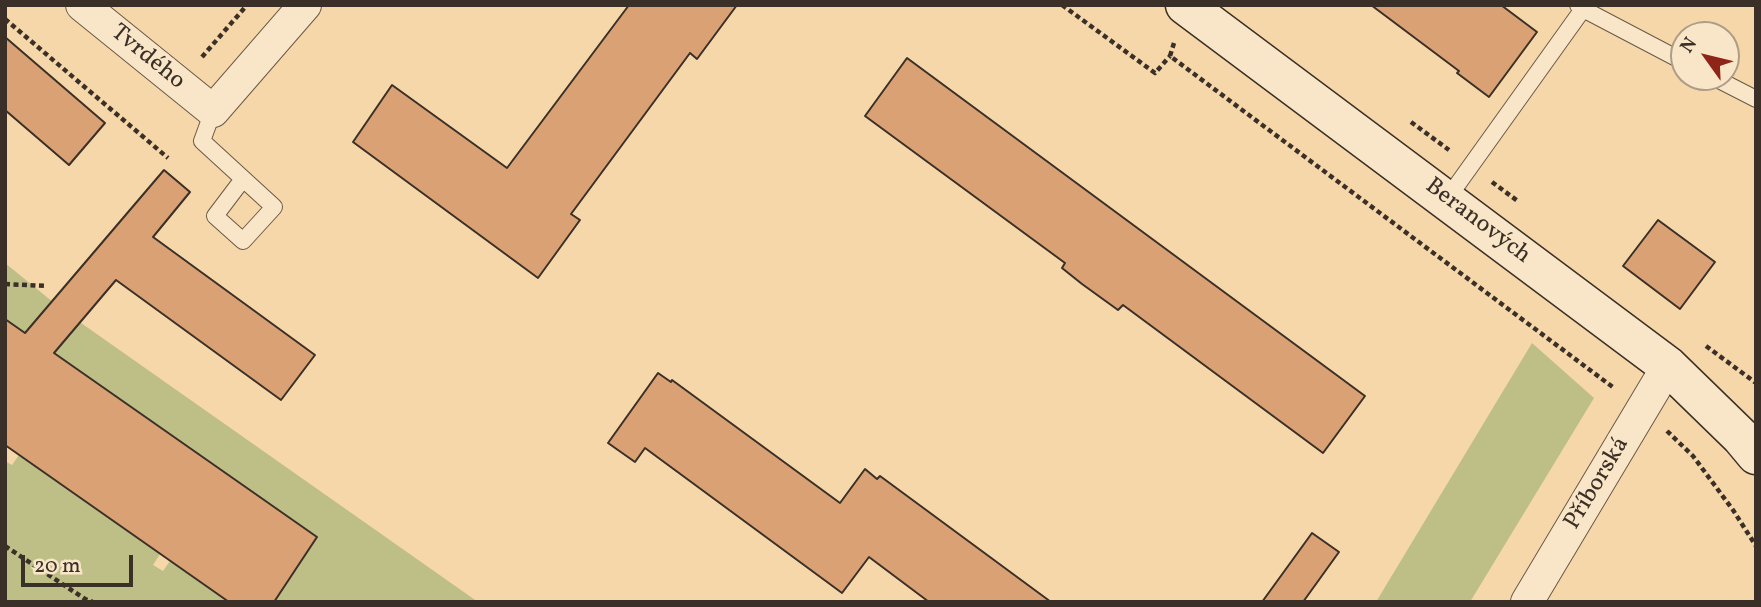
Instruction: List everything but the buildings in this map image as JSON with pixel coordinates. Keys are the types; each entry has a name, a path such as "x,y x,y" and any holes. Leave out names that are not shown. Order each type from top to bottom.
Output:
{"street":[{"name":"Tvrdého","path":"82,5 213,111"},
{"path":"213,111 305,5"},
{"name":"Beranových","path":"1186,6 1668,366 1756,455"},
{"name":"Příborská","path":"1527,602 1668,366"}],"lane":[{"path":"1447,199 1581,7 1670,55"},
{"path":"1740,91 1756,99"},
{"path":"213,111 202,141 243,179"}],"path":[{"path":"178,84 247,5"},
{"path":"1062,5 1155,73 1170,56 1186,6"},
{"path":"5,19 168,159"},
{"path":"1170,56 1643,409 1693,456 1756,546"},
{"path":"5,284 47,286"},
{"path":"5,546 84,601 93,602"}],"green space":[{"path":"5,263 64,311 478,602 274,602 5,319"},
{"path":"1532,343 1594,398 1470,602 1376,602"},
{"path":"19,455 160,554 153,565 163,571 170,561 229,602 5,602 5,461 12,465"}]}
